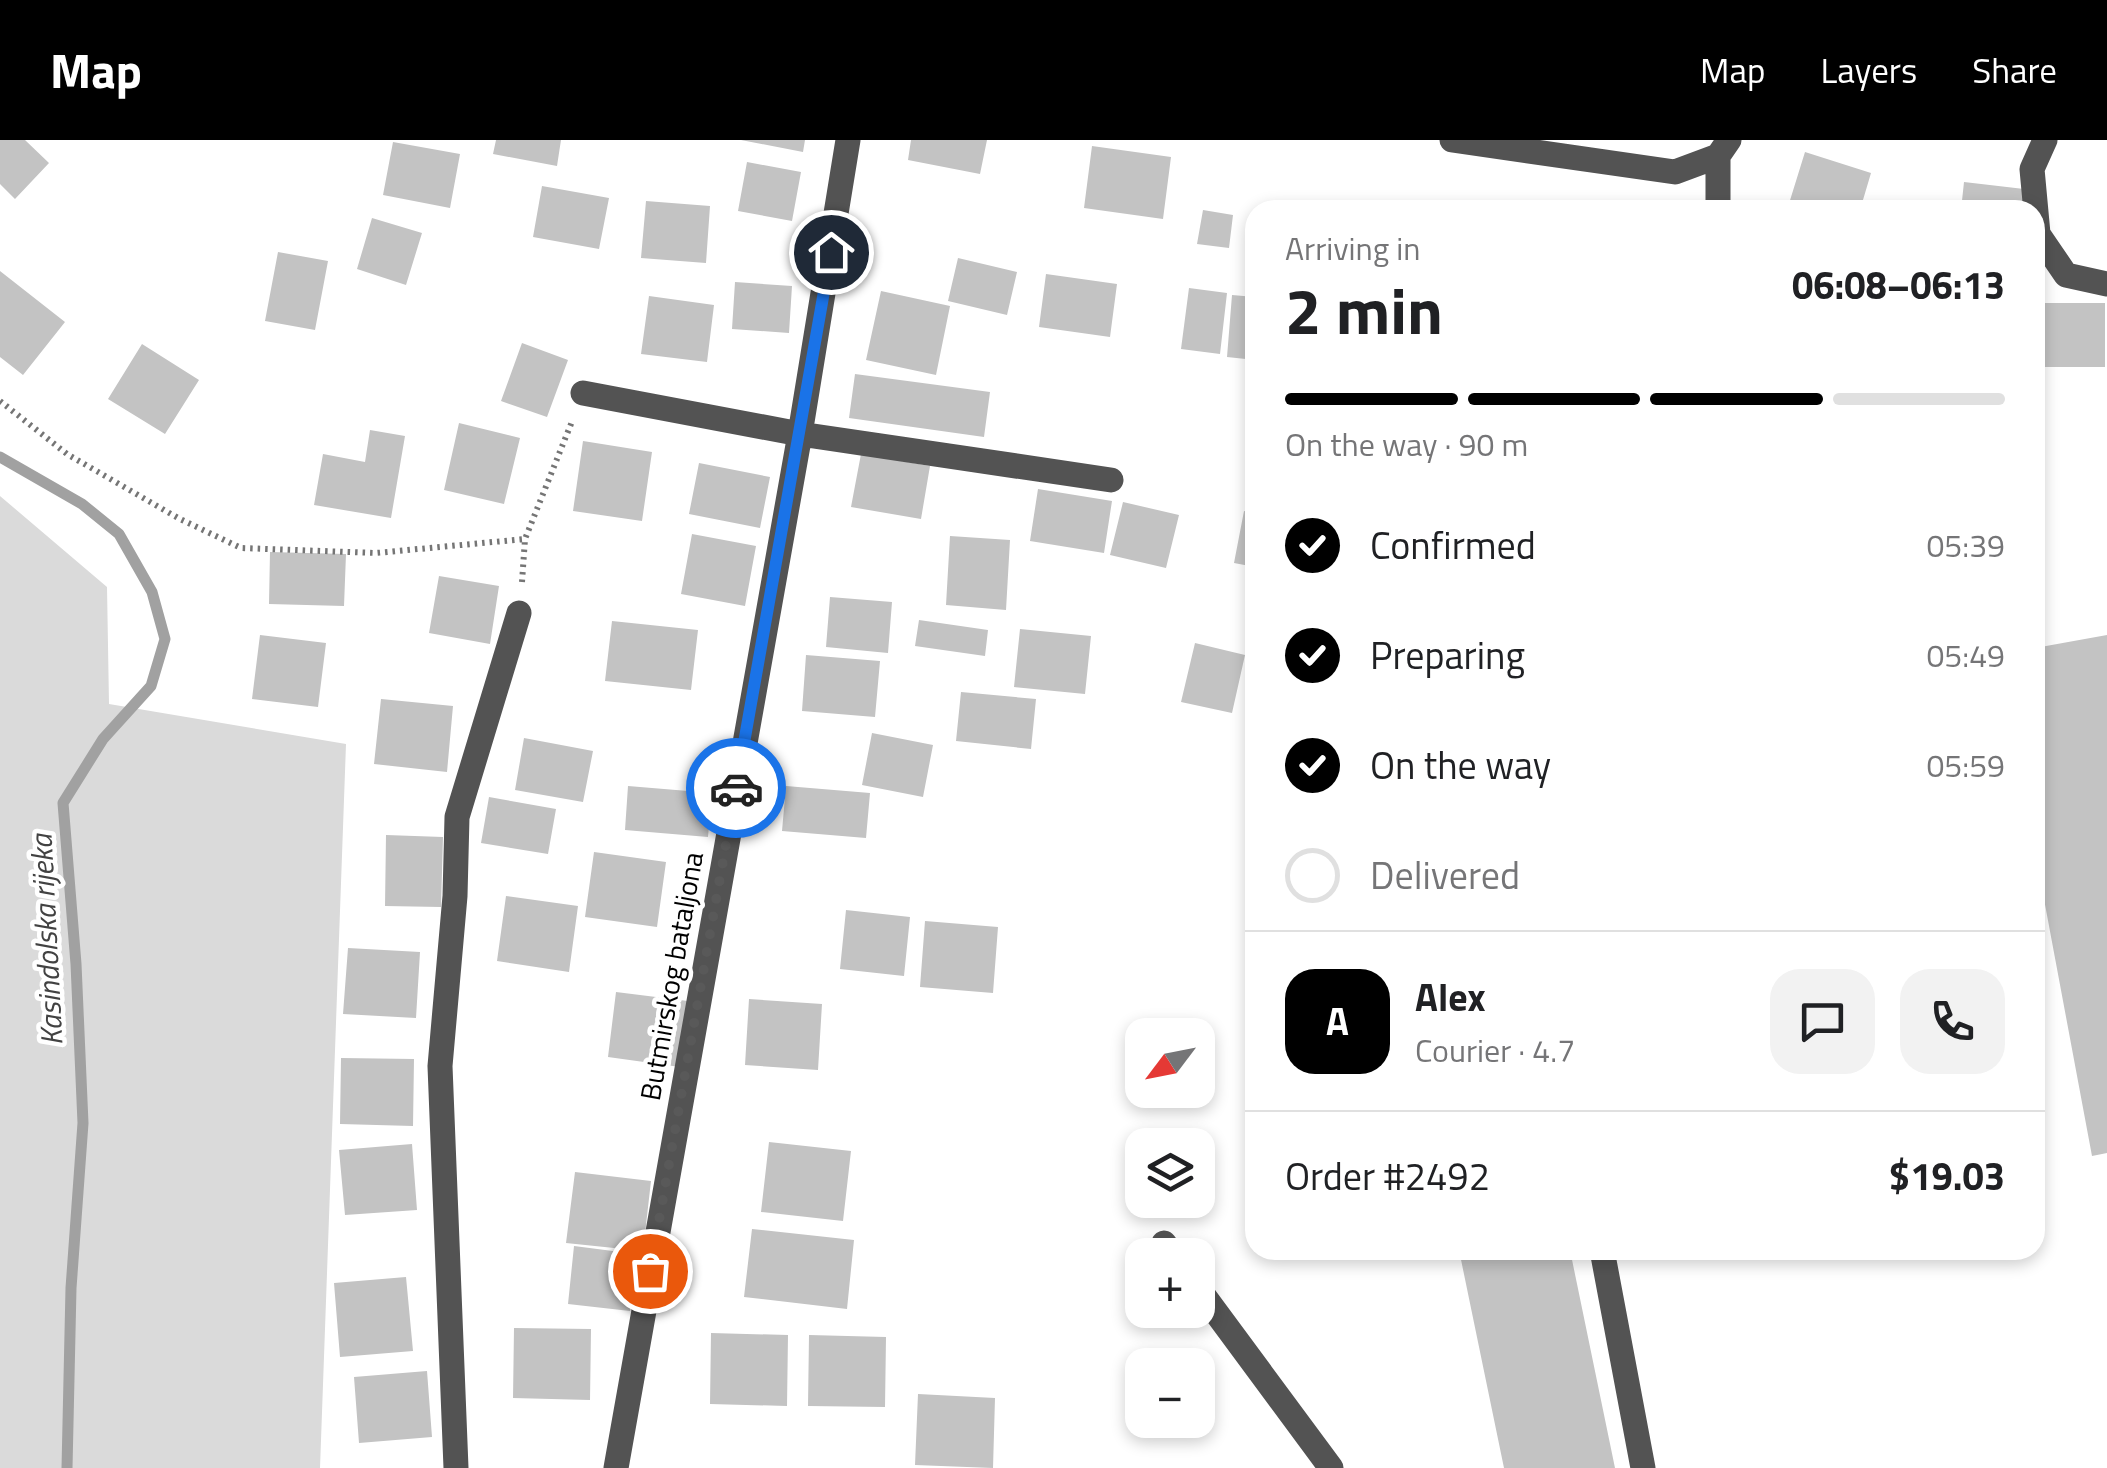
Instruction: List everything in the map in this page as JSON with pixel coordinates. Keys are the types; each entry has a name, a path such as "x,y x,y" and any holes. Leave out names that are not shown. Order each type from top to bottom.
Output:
{"street":[{"name":"Butmirskog bataljona","path":"616,1468 800,434 848,140"},
{"path":"1452,140 1676,172 1724,148"},
{"path":"2035,200 2032,169 2045,140"},
{"path":"1719,200 1724,148"},
{"path":"2045,244 2066,274 2107,284"},
{"path":"584,393 800,434 1112,480"},
{"path":"456,1468 440,1066 458,817 519,614"},
{"path":"1604,1260 1642,1468"},
{"path":"1215,1311 1331,1468"}],"path":[{"path":"519,614 526,539 584,393"},
{"path":"0,401 66,454 178,518 241,548 376,553 526,539"}],"shaded area":[{"path":"0,496 107,587 109,704 346,744 320,1468 0,1468"}],"building":[{"path":"0,140 25,140 49,163 15,199 0,184"},
{"path":"496,140 561,140 557,166 493,154"},
{"path":"741,140 805,140 803,152"},
{"path":"911,140 987,140 980,174 908,160"},
{"path":"393,142 460,154 450,208 383,195"},
{"path":"1092,146 1171,157 1163,219 1084,208"},
{"path":"1805,152 1871,173 1863,200 1790,200"},
{"path":"747,162 801,172 792,221 738,211"},
{"path":"1964,182 2024,189 2023,200 1962,200"},
{"path":"542,186 609,198 599,249 533,237"},
{"path":"646,201 710,206 706,263 641,258"},
{"path":"1203,210 1233,215 1229,248 1197,244"},
{"path":"372,218 422,233 406,285 357,269"},
{"path":"278,252 328,261 315,330 265,321"},
{"path":"958,258 1017,272 1007,315 948,301"},
{"path":"0,271 65,322 23,375 0,357"},
{"path":"1046,274 1117,284 1110,337 1039,327"},
{"path":"735,282 792,286 789,333 732,329"},
{"path":"1189,288 1227,293 1220,354 1181,349"},
{"path":"881,291 950,306 936,375 866,360"},
{"path":"1232,295 1245,296 1245,359 1227,357"},
{"path":"649,296 714,305 707,362 641,354"},
{"path":"2045,303 2105,303 2105,367 2045,367"},
{"path":"522,343 568,360 547,417 501,401"},
{"path":"142,344 199,380 165,434 108,399"},
{"path":"855,374 990,392 984,437 849,418"},
{"path":"459,423 520,438 504,504 444,490"},
{"path":"370,430 405,436 391,518 314,505 323,454 365,462"},
{"path":"583,441 652,452 642,521 573,511"},
{"path":"861,454 930,466 921,519 851,507"},
{"path":"699,463 770,477 760,528 689,514"},
{"path":"1038,489 1112,501 1104,553 1030,541"},
{"path":"1123,502 1179,515 1166,568 1110,555"},
{"path":"1244,511 1245,511 1245,565 1234,563"},
{"path":"692,534 756,546 745,606 681,594"},
{"path":"950,536 1010,540 1006,610 946,605"},
{"path":"270,552 346,554 344,606 269,604"},
{"path":"439,576 499,586 490,644 429,633"},
{"path":"830,597 892,602 888,653 826,647"},
{"path":"919,620 988,630 985,656 915,646"},
{"path":"612,621 698,630 691,690 605,681"},
{"path":"1020,629 1091,636 1085,694 1014,687"},
{"path":"260,635 326,643 318,707 252,699"},
{"path":"2107,635 2107,1153 2092,1156 2045,905 2045,646"},
{"path":"1195,643 1245,655 1232,713 1181,702"},
{"path":"806,655 880,661 875,717 802,711"},
{"path":"961,692 1036,699 1031,749 956,741"},
{"path":"381,699 453,706 447,772 374,764"},
{"path":"872,733 933,745 923,797 862,785"},
{"path":"524,738 593,751 583,802 515,790"},
{"path":"628,786 712,793 708,837 625,830"},
{"path":"786,786 870,793 866,838 782,831"},
{"path":"489,797 556,809 548,854 481,843"},
{"path":"386,835 443,837 441,907 385,906"},
{"path":"594,852 666,862 657,927 585,917"},
{"path":"506,896 578,906 569,972 497,961"},
{"path":"846,910 910,917 904,976 840,969"},
{"path":"925,921 998,927 993,993 920,987"},
{"path":"348,948 420,952 416,1018 343,1014"},
{"path":"616,992 688,1001 680,1067 608,1057"},
{"path":"749,999 822,1004 818,1070 745,1065"},
{"path":"341,1058 414,1059 413,1126 340,1124"},
{"path":"769,1142 851,1151 843,1221 761,1212"},
{"path":"412,1144 417,1210 345,1215 339,1150"},
{"path":"575,1172 651,1181 643,1251 566,1243"},
{"path":"752,1229 854,1240 847,1309 744,1297"},
{"path":"574,1246 636,1254 630,1311 568,1304"},
{"path":"1461,1260 1572,1260 1615,1468 1504,1468"},
{"path":"406,1277 413,1351 340,1357 334,1283"},
{"path":"514,1328 591,1329 590,1400 513,1398"},
{"path":"711,1333 788,1335 787,1406 710,1404"},
{"path":"809,1335 886,1337 885,1407 808,1406"},
{"path":"427,1371 432,1437 359,1443 354,1377"},
{"path":"918,1394 995,1398 993,1468 915,1465"}],"waterway":[{"name":"Kasindolska rijeka","path":"0,457 82,504 119,534 152,592 165,639 151,686 103,739 63,803 83,1123 71,1288 67,1468"}],"way so far":[{"path":"650,1271 736,788"}],"route":[{"path":"736,788 831,252"}]}
